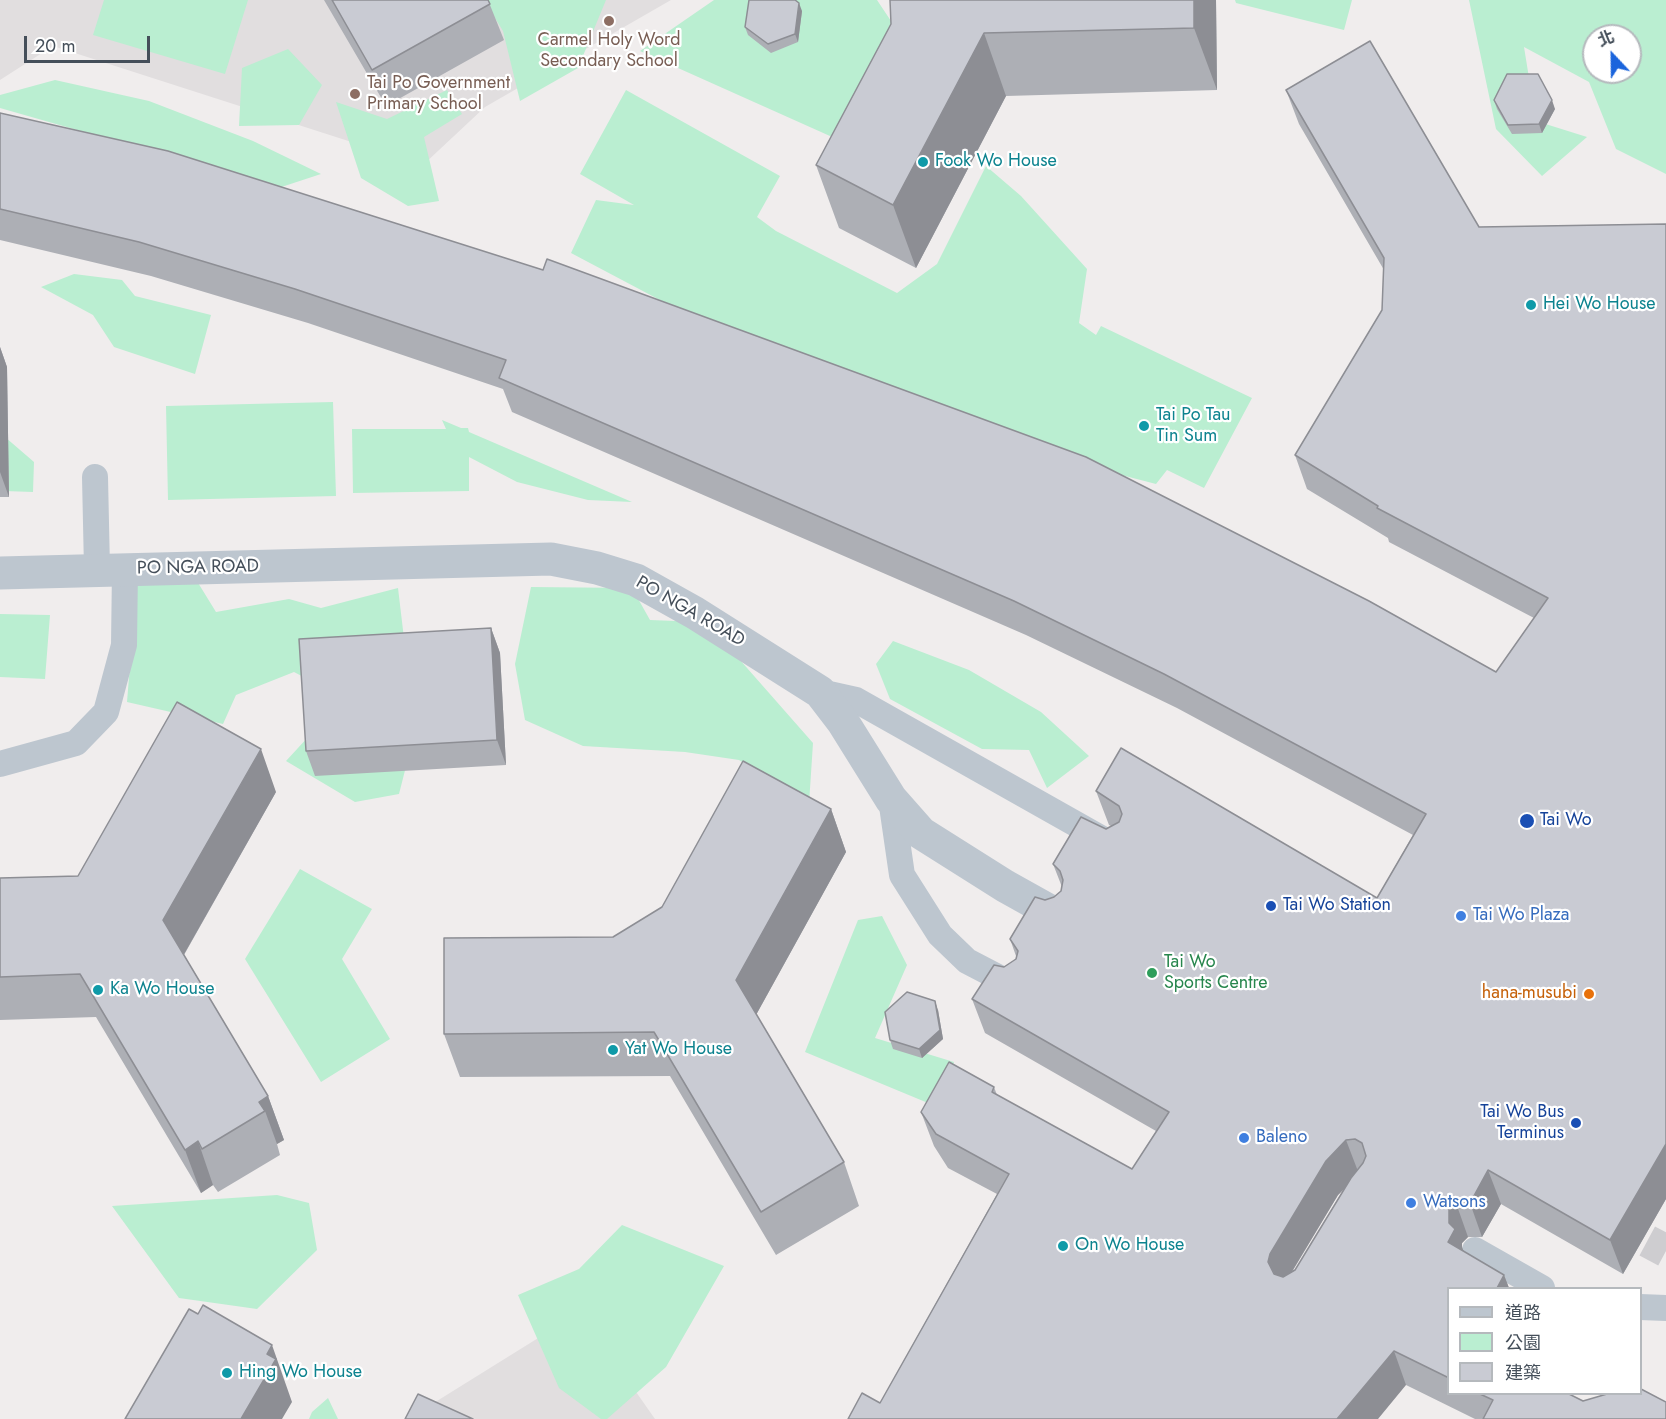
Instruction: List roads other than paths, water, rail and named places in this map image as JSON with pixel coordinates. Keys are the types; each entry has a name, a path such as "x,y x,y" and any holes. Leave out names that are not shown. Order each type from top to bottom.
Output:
{"street":[{"name":"PO NGA ROAD","path":"0,573 551,559 597,568 636,580 820,692 843,722 891,799 921,833 935,844 1057,915"}],"lane":[{"path":"0,764 76,742 105,712 124,645 95,477"},
{"path":"820,692 856,700 1119,848"},
{"path":"891,799 902,875 940,935 967,961 1015,986"},
{"path":"1475,1250 1540,1287"},
{"path":"1642,1307 1666,1308"}],"tunnel":[{"path":"1604,1218 1666,1251"}],"place":[{"name":"Carmel Holy Word Secondary School","path":"609,21"},
{"name":"Tai Po Government Primary School","path":"355,94"},
{"name":"Fook Wo House","path":"923,162"},
{"name":"Hei Wo House","path":"1531,305"},
{"name":"Tai Po Tau Tin Sum","path":"1144,426"},
{"name":"Tai Wo","path":"1527,821"},
{"name":"Tai Wo Station","path":"1271,906"},
{"name":"Tai Wo Plaza","path":"1461,916"},
{"name":"Tai Wo Sports Centre","path":"1152,973"},
{"name":"Ka Wo House","path":"98,990"},
{"name":"hana-musubi","path":"1589,994"},
{"name":"Yat Wo House","path":"613,1050"},
{"name":"Tai Wo Bus Terminus","path":"1576,1123"},
{"name":"Baleno","path":"1244,1138"},
{"name":"Watsons","path":"1411,1203"},
{"name":"On Wo House","path":"1063,1246"},
{"name":"Hing Wo House","path":"227,1373"}]}
